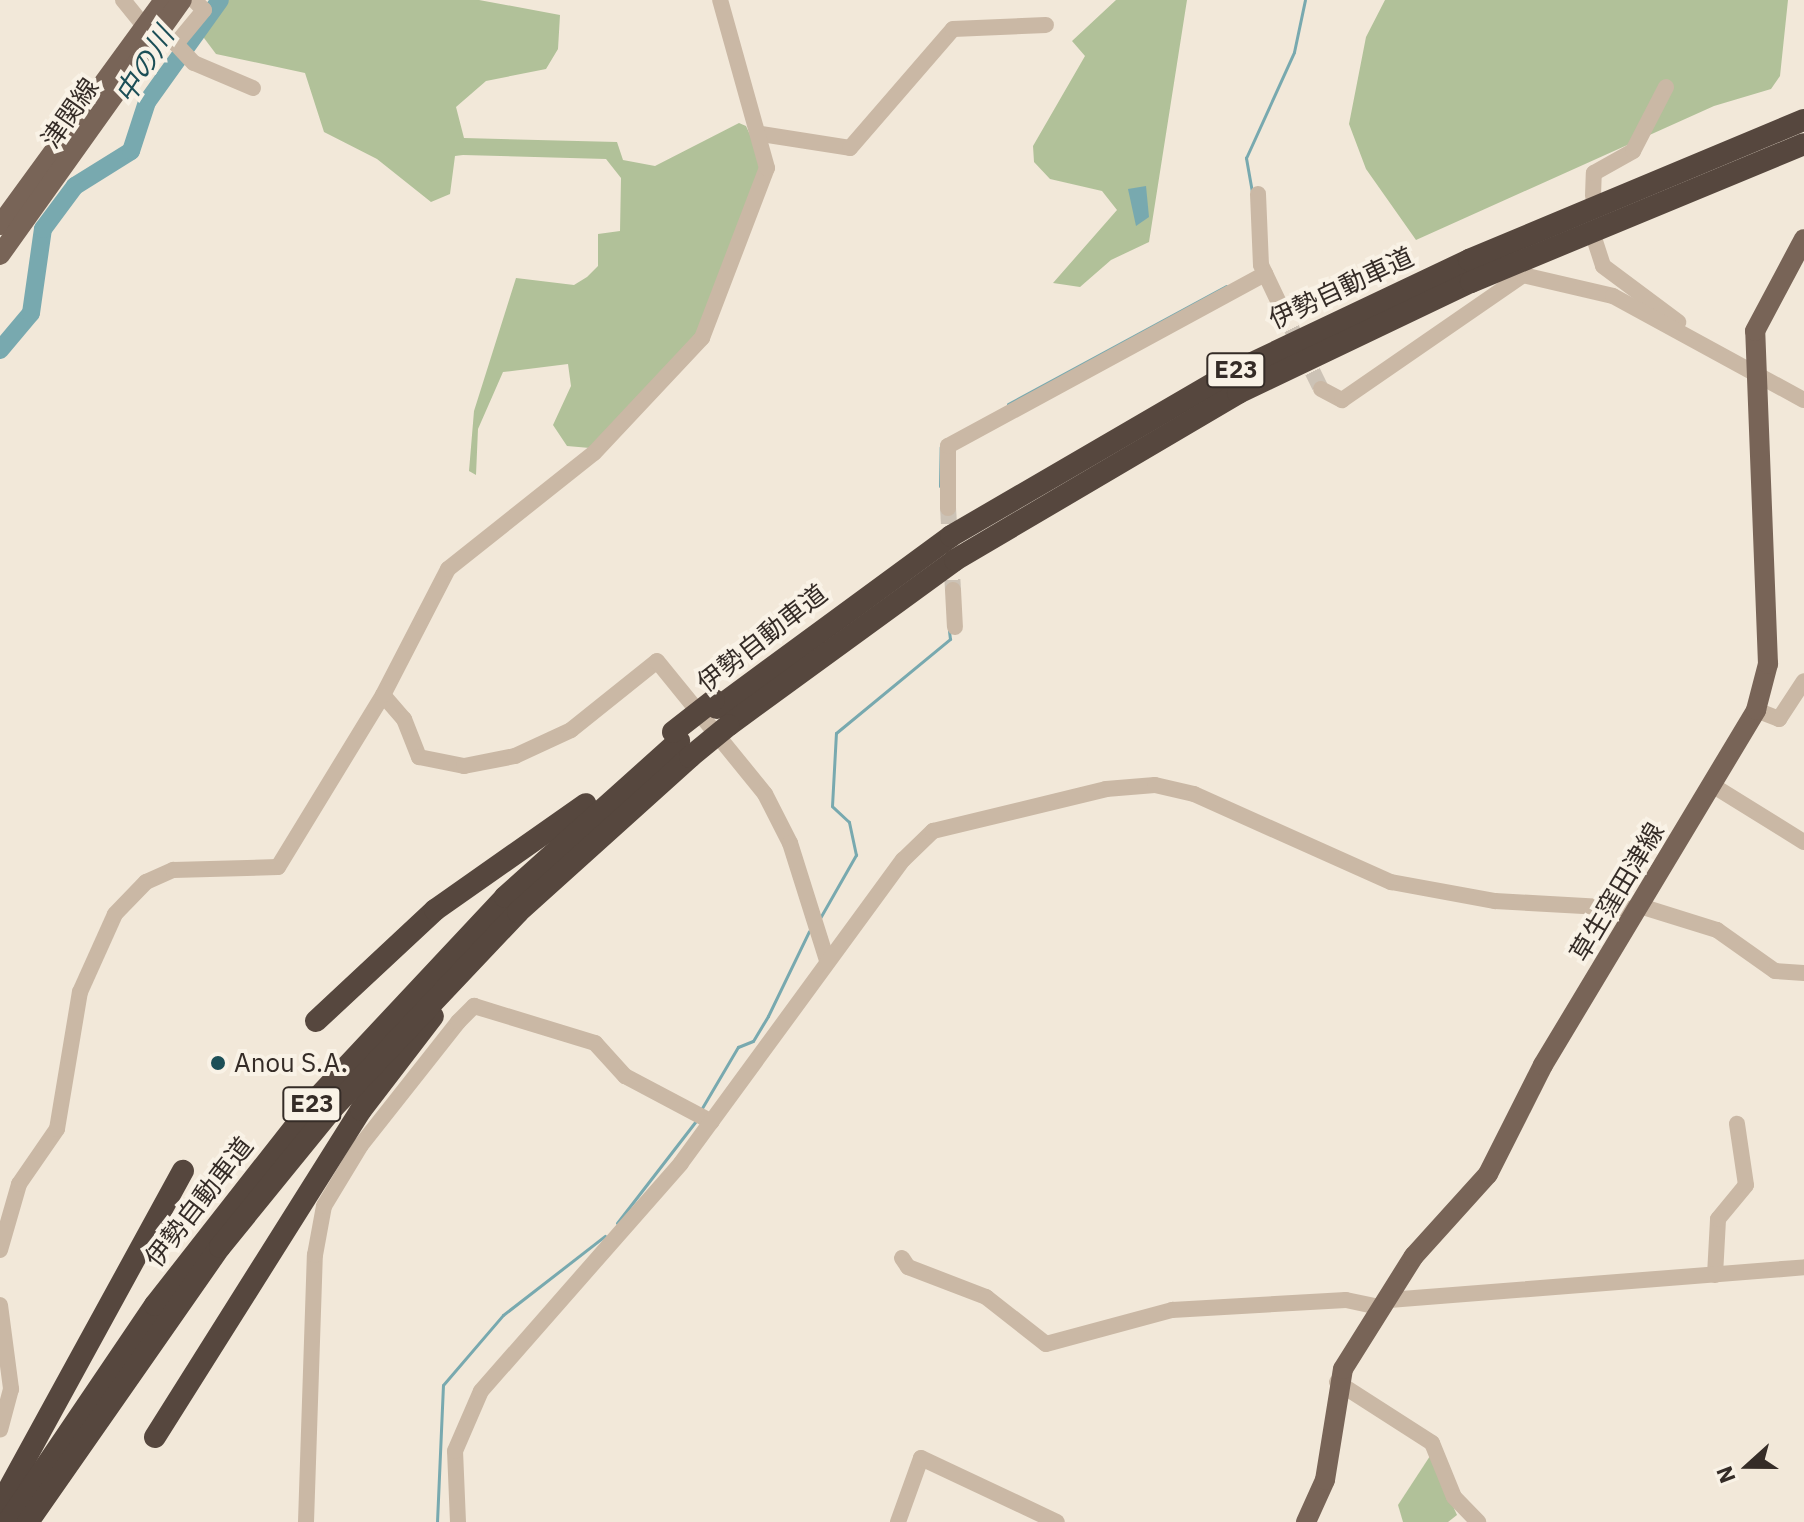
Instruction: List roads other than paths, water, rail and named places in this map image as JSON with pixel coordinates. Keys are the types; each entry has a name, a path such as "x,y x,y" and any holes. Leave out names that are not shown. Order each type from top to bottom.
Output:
{"highway":[{"name":"伊勢自動車道","path":"8,1522 155,1305 319,1096 505,897 785,653 951,536 1229,374 1469,260 1804,120"},
{"name":"伊勢自動車道","path":"720,711 955,560 1238,393 1471,282 1804,144"},
{"name":"伊勢自動車道","path":"28,1522 270,1182 386,1046 544,888 680,744"},
{"path":"316,1021 435,910 516,859 680,744"},
{"path":"155,1437 379,1085 544,888"},
{"path":"0,1505 183,1171"}],"main road":[{"name":"津関線","path":"0,225 164,0"},
{"name":"津関線","path":"2,248 182,0"},
{"name":"草生窪田津線","path":"1306,1522 1327,1473 1337,1382 1414,1256 1488,1174 1639,907 1756,710 1768,664 1768,584 1753,369 1755,331 1804,239"}],"street":[{"path":"123,0 140,21"},
{"path":"194,0 204,10 183,53 253,88"},
{"path":"0,1250 19,1184 57,1129 80,992 115,914 146,882 173,870 278,867 383,695 448,569 594,453 702,338 766,174 761,134 720,0"},
{"path":"761,134 850,148 953,29 1046,25"},
{"path":"1593,196 1594,173 1633,151 1666,87"},
{"path":"1258,194 1265,274 1281,307"},
{"path":"1595,241 1603,266 1686,332"},
{"path":"948,508 948,446 1265,274"},
{"path":"1321,389 1342,400 1523,275 1593,287 1686,332 1804,400"},
{"path":"953,590 955,627"},
{"path":"383,695 419,757 464,766 515,756 571,730 657,661 765,794 790,843 827,960"},
{"path":"1756,710 1779,719 1804,681"},
{"path":"458,1522 455,1451 474,1401 933,831 1130,785 1194,794 1391,882 1495,901 1639,907 1717,930 1775,971 1804,973"},
{"path":"1712,785 1804,842"},
{"path":"306,1522 315,1255 324,1206 361,1145 458,1022 474,1006 595,1043 625,1076 703,1117"},
{"path":"1715,1275 1718,1219 1746,1185 1737,1124"},
{"path":"902,1258 908,1267 986,1297 1046,1344 1172,1310 1346,1300 1386,1304 1804,1267"},
{"path":"0,1305 11,1389 0,1430"},
{"path":"1337,1382 1424,1434 1454,1497 1478,1522"},
{"path":"898,1522 921,1458 1057,1522"}],"water":[{"path":"1146,186 1149,217 1136,226 1128,189"}],"waterway":[{"name":"中の川","path":"0,350 31,313 43,229 75,186 131,151 147,102 220,0"},
{"path":"1252,192 1246,158 1294,52 1305,0"},
{"path":"1008,404 1226,286"},
{"path":"940,486 941,447"},
{"path":"820,918 856,855 849,822 832,806 836,733 950,639 949,631"},
{"path":"702,1108 738,1047 753,1041 809,931"},
{"path":"617,1223 695,1122"},
{"path":"437,1522 443,1385 503,1315 605,1236"}],"tunnel":[{"path":"1281,307 1321,389"},
{"path":"948,508 953,590"}],"place":[{"name":"Anou S.A.","path":"218,1063"}]}
